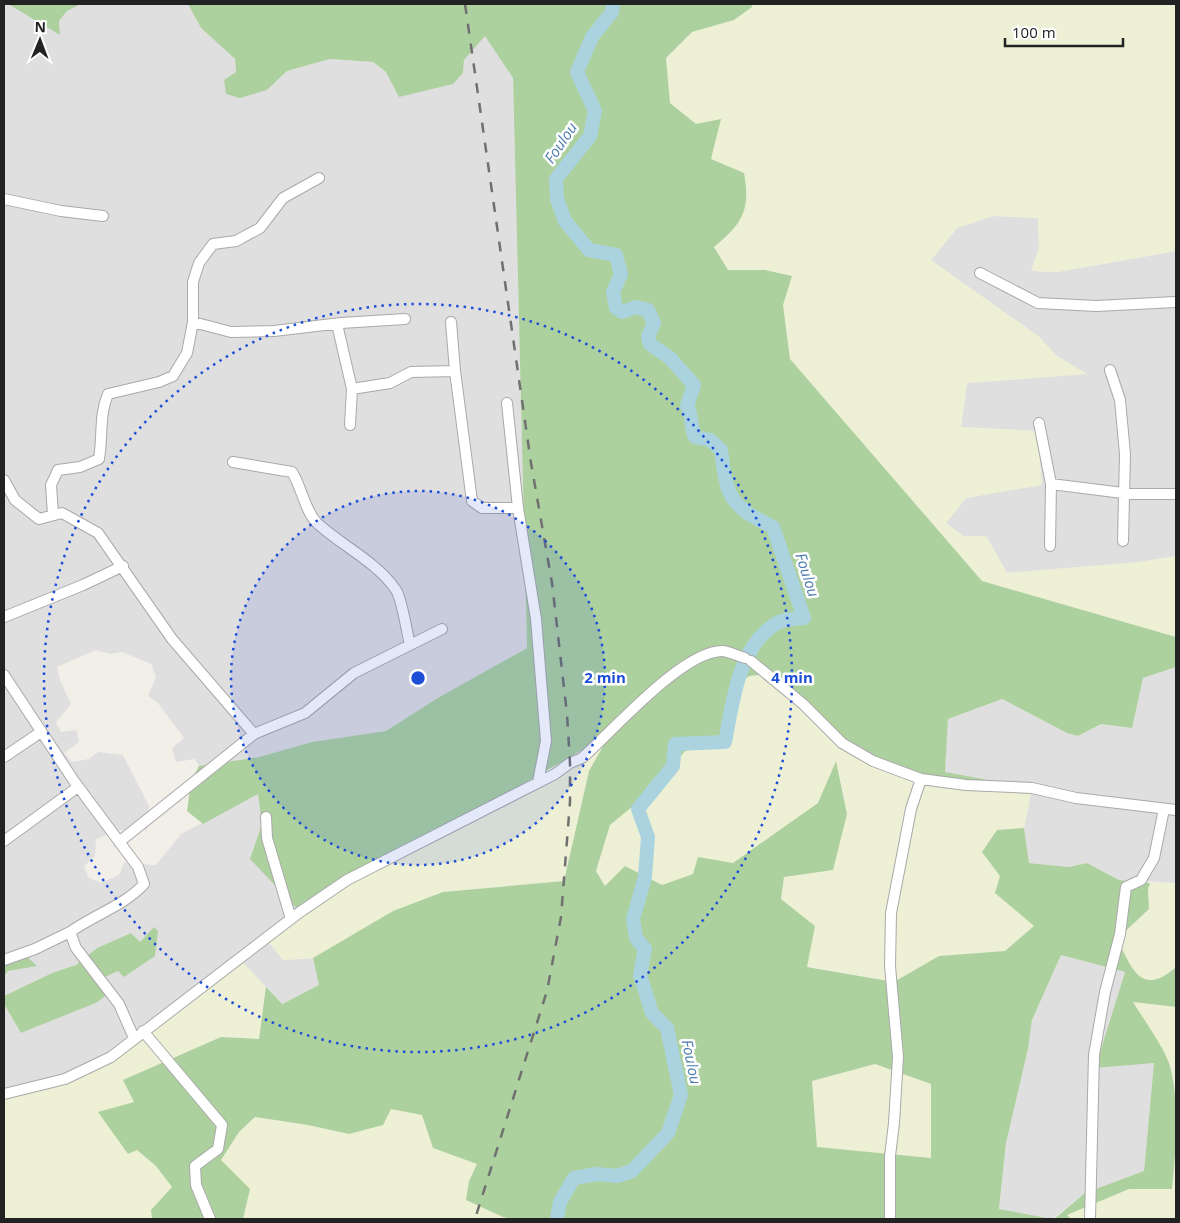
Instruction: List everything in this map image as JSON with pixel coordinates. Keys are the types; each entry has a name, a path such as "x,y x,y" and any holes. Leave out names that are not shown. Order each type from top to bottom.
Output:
{"street":[{"path":"53,515 51,485 58,470 80,466 99,459 102,440 102,409 108,394 159,382 173,376 187,353 193,322 193,282 198,263 213,244 236,241 260,228 283,198 318,178"},
{"path":"4,199 62,211 103,216"},
{"path":"980,273 1038,302 1096,306 1176,302"},
{"path":"193,322 231,332 274,331 405,319"},
{"path":"451,322 455,371 472,501 482,508 518,508"},
{"path":"337,324 352,389 350,425"},
{"path":"1110,370 1120,400 1125,454 1123,541"},
{"path":"352,389 390,383 410,372 455,371"},
{"path":"507,403 518,508 536,619 546,741 538,782"},
{"path":"1039,423 1051,484 1050,546"},
{"path":"233,462 292,472 301,487 306,507 316,522 346,544 397,591 410,645"},
{"path":"4,480 15,500 39,519 62,512 98,533 123,566 172,639 254,734"},
{"path":"1051,484 1124,493 1176,494"},
{"path":"4,616 83,585 123,566"},
{"path":"119,842 254,734 305,714 354,673 442,629"},
{"path":"4,1094 65,1079 111,1057 290,919 347,880 582,758 611,733 660,683 676,670 716,652 724,651 748,659 803,704 842,743 873,761 922,778 966,785 1032,788 1076,798 1176,810"},
{"path":"4,676 78,787 138,867 144,884 133,896 90,918 70,932 35,949 4,960"},
{"path":"4,757 41,732"},
{"path":"890,1219 890,1156 898,1058 890,966 891,913 911,809 922,778"},
{"path":"4,841 78,787"},
{"path":"1090,1219 1094,1055 1105,992 1120,934 1126,888 1141,880 1154,858 1164,809"},
{"path":"266,817 267,838 290,919"},
{"path":"70,932 80,955 119,1004 134,1038"},
{"path":"143,1031 222,1125 218,1149 195,1166 196,1185 210,1219"}],"shaded area":[{"path":"4,4 8,4 60,34 59,21 67,11 81,4 188,4 201,28 235,59 236,72 267,90 287,71 330,59 373,62 386,72 463,73 464,60 485,35 513,78 527,648 436,699 386,731 312,742 259,757 199,766 195,759 176,762 172,748 184,738 157,702 148,696 156,677 151,664 122,652 110,654 96,650 57,667 60,680 71,704 56,722 61,732 77,730 79,742 64,753 72,762 89,759 98,752 123,755 149,806 147,830 121,830 96,839 95,856 84,866 88,877 101,883 119,875 124,863 156,865 181,834 259,793 262,824 300,912 283,960 313,958 320,985 281,1004 111,1057 65,1079 4,1094 4,1004 21,1033 96,1003 108,994 100,979 118,971 124,977 154,928 140,942 131,933 97,948 76,965 52,973 4,996 4,976 8,971 37,965 4,955"},
{"path":"993,216 1038,218 1039,248 1032,271 1057,272 1176,251 1176,556 1140,562 1007,573 986,536 963,536 946,523 966,498 1042,484 1036,431 961,427 967,383 1086,374 1057,356 1038,336 930,261 957,228"},
{"path":"1176,667 1176,883 1119,880 1087,863 1069,867 1029,863 1024,828 1032,788 945,772 947,719 1002,699 1067,733 1078,736 1101,724 1131,728 1143,678"},
{"path":"1061,955 1125,972 1095,1068 1154,1062 1144,1171 1085,1193 1052,1219 999,1210 1006,1143 1028,1049 1032,1020"}],"green space":[{"path":"8,4 81,4 67,11 59,21 60,35"},
{"path":"188,4 752,4 752,7 734,20 692,32 666,58 670,103 696,124 721,119 711,159 744,173 746,197 742,215 738,223 724,239 714,247 728,270 765,270 792,276 783,305 790,359 982,581 1176,637 1176,667 1143,678 1132,728 1101,724 1078,736 1067,733 1002,699 948,719 945,772 1032,788 921,779 842,743 766,674 750,676 737,683 725,742 685,751 638,809 633,806 610,825 596,871 605,886 625,866 662,885 693,874 698,857 733,863 818,803 836,761 847,814 833,870 784,877 781,899 815,926 807,967 894,982 939,956 1005,951 1034,926 995,893 1000,876 982,852 997,830 1024,828 1029,863 1069,867 1087,863 1119,880 1150,883 1148,889 1149,909 1117,939 1133,969 1139,976 1154,980 1164,976 1176,967 1176,1007 1133,1002 1170,1066 1176,1111 1172,1189 1129,1189 1067,1215 1071,1219 1054,1219 1085,1193 1144,1171 1154,1063 1095,1068 1125,972 1061,955 1032,1020 1028,1049 1006,1143 999,1209 1052,1219 512,1219 503,1217 466,1200 469,1181 477,1164 433,1148 422,1115 391,1109 383,1125 349,1134 308,1125 255,1117 239,1132 221,1160 250,1189 243,1219 152,1219 151,1210 172,1187 156,1166 137,1150 128,1154 98,1112 134,1102 123,1080 221,1037 259,1039 266,987 282,1004 319,985 313,958 393,911 443,892 564,881 589,771 610,734 300,912 250,859 262,824 258,794 203,824 187,811 191,781 199,766 259,757 312,742 386,731 436,699 527,648 513,78 485,36 464,60 463,73 453,84 399,97 386,72 373,62 330,59 287,71 267,90 240,98 226,94 224,80 236,72 235,59 201,28","holes":["875,1064 931,1084 931,1158 817,1147 812,1081"]},
{"path":"752,4 1176,4 1176,251 1057,272 1031,271 1039,248 1038,218 993,216 957,228 931,260 1038,336 1057,356 1087,374 967,383 961,427 1037,431 1042,485 966,498 946,523 963,536 986,536 1007,573 1140,562 1176,556 1176,637 982,581 790,359 783,305 792,276 765,270 728,270 714,247 731,234 710,159 714,139 670,103 666,58 692,32 734,20 752,7"},
{"path":"766,674 873,761 1032,788 1024,828 997,830 1000,876 1019,914 1034,926 1005,951 939,956 895,982 807,966 815,926 781,899 784,876 845,798 836,762 818,803 733,864 698,858 693,874 662,885 625,866 605,886 596,871 610,825 633,806 639,808 685,750 725,742 737,683 750,676"},
{"path":"611,733 589,771 564,881 442,892 393,911 313,958 283,960 265,938 300,912"},
{"path":"1150,883 1176,883 1176,967 1164,978 1144,981 1136,975 1116,939 1149,910 1148,889"},
{"path":"154,927 158,931 155,956 124,977 118,971 101,979 108,994 96,1003 21,1033 4,1004 4,996 52,973 76,965 97,948 131,933 140,942"},
{"path":"22,952 37,966 8,971 4,976 4,955"},
{"path":"239,958 266,987 259,1039 221,1037 123,1080 134,1102 128,1154 137,1150 156,1166 172,1187 151,1210 152,1219 4,1219 4,1094 65,1079 111,1057"},
{"path":"1133,1002 1176,1007 1176,1096 1170,1065"},
{"path":"875,1064 931,1084 931,1158 817,1148 812,1081"},
{"path":"391,1109 422,1115 433,1148 477,1164 469,1181 466,1200 503,1217 512,1219 243,1219 249,1189 221,1160 239,1132 255,1117 308,1125 349,1134"},
{"path":"1176,1148 1176,1219 1071,1219 1066,1215 1129,1189 1172,1189"}],"waterway":[{"name":"Foulou","path":"557,1219 560,1202 574,1178 597,1174 617,1176 632,1171 668,1133 681,1095 667,1028 652,1013 640,975 645,949 636,938 633,919 645,877 648,837 638,809 673,766 675,744 725,742 739,676 754,646 764,633 777,623 804,618 773,527 739,506 728,490 721,450 710,440 695,437 687,406 694,385 670,358 650,344 648,337 654,323 648,310 636,307 622,312 616,308 613,292 621,274 616,255 589,250 565,221 557,199 556,179 590,136 595,111 577,72 592,37 612,12 613,4"}],"railway":[{"path":"465,4 531,463 552,583 567,714 570,763 570,802 561,917 547,991 475,1219"}]}
